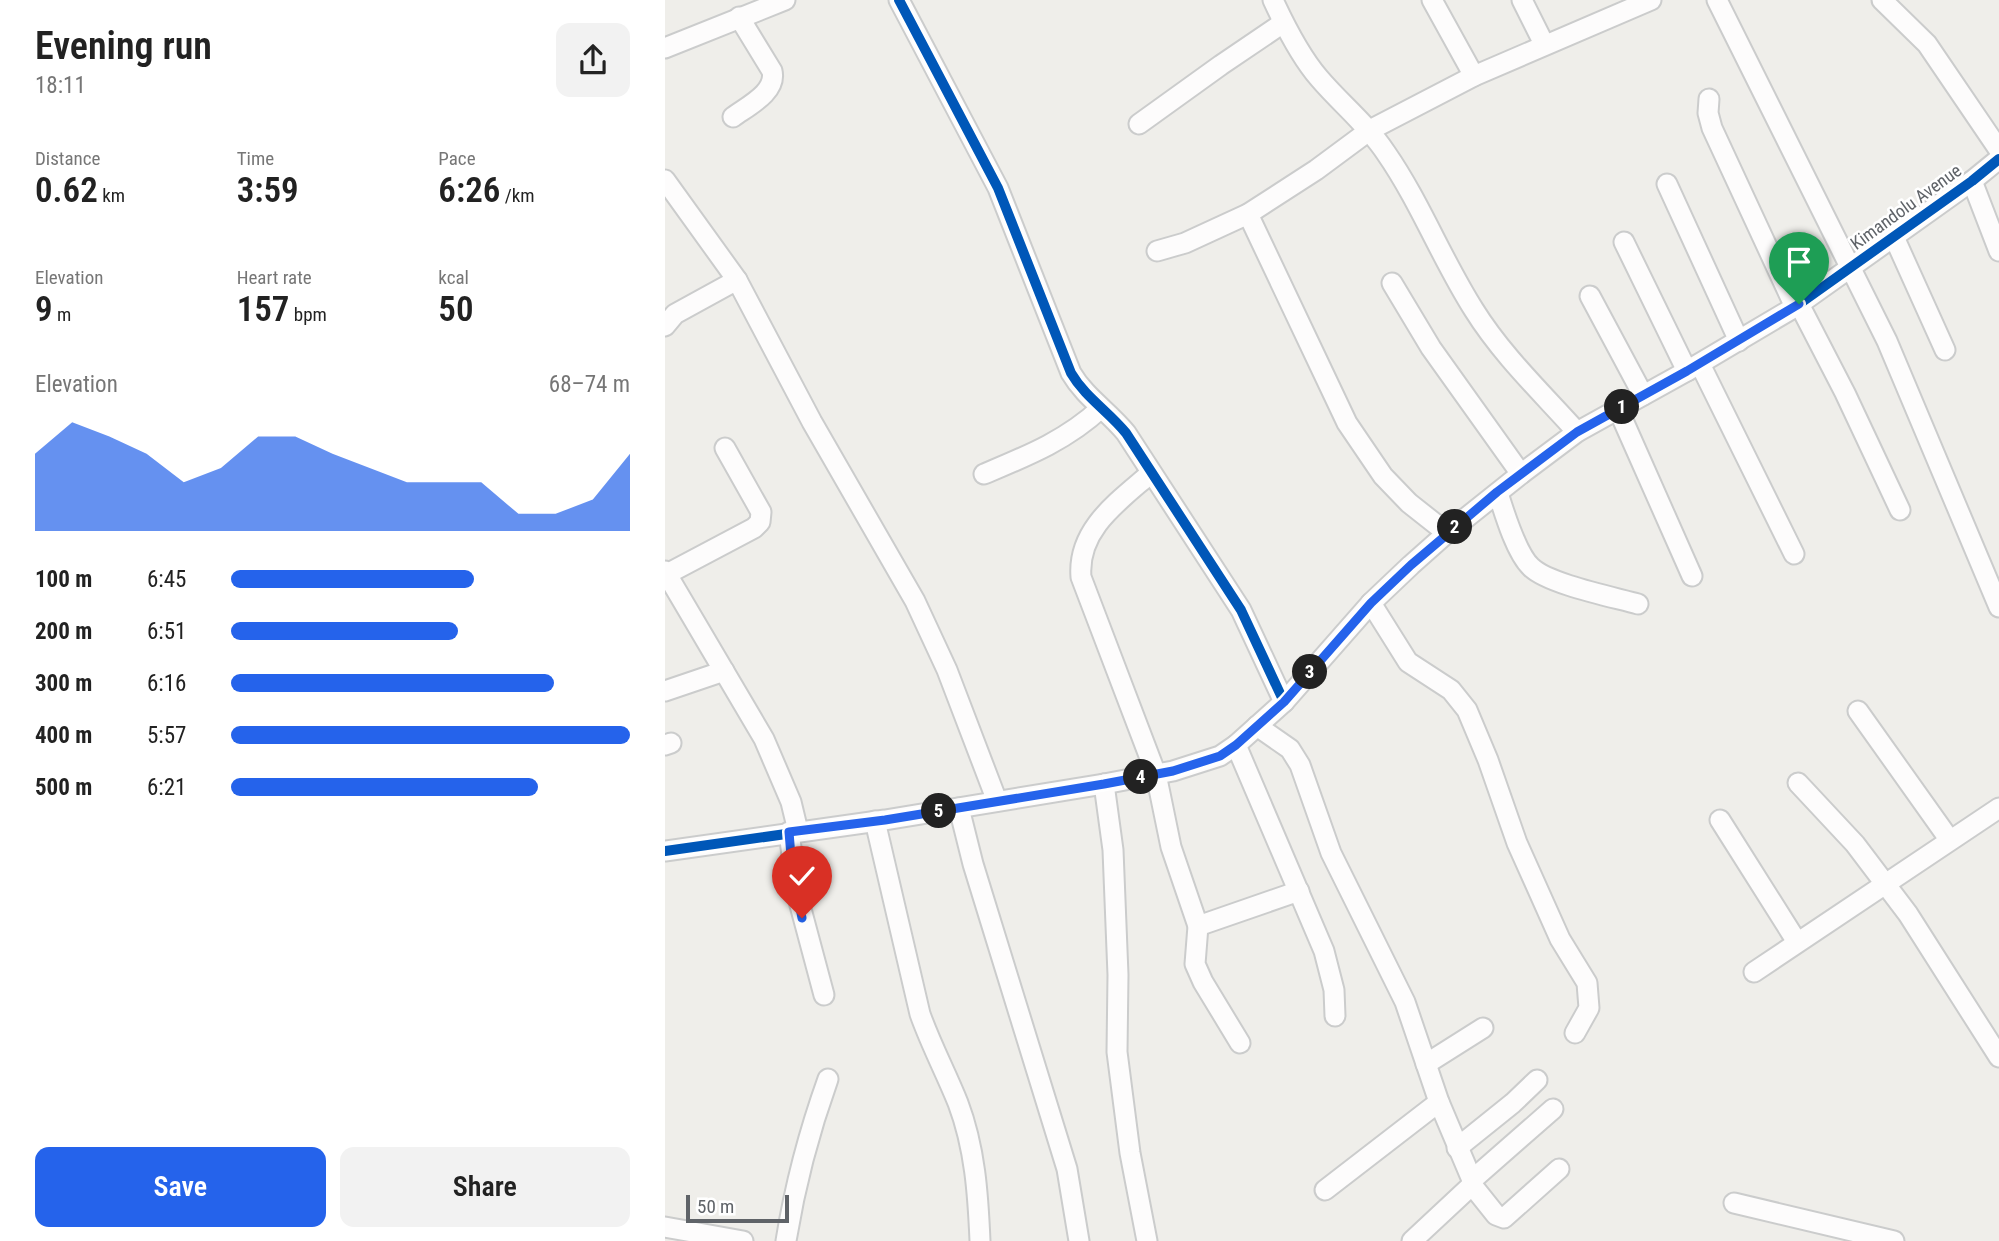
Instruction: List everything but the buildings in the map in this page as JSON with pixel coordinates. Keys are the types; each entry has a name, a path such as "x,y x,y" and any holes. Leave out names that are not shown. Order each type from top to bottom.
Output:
{"street":[{"path":"665,48 785,0"},
{"path":"899,0 998,188 1071,373 1088,397 1126,433 1241,610 1284,702"},
{"path":"1273,0 1283,23 1316,75 1370,130 1389,156 1480,320 1577,432"},
{"path":"1432,0 1474,76"},
{"path":"1522,0 1544,44"},
{"path":"1157,251 1185,243 1248,214 1316,170 1370,130 1474,76 1650,0"},
{"path":"1717,0 1887,341 1999,607"},
{"path":"1882,0 1933,52 1999,150"},
{"path":"733,117 769,90 774,79 772,71 739,18"},
{"path":"1139,124 1283,23"},
{"path":"1709,99 1708,113 1712,128 1797,306 1845,393 1900,510"},
{"name":"Kimandolu Avenue","path":"665,851 1104,784 1156,774 1220,756 1284,702 1371,603 1447,533 1497,492 1577,432 1693,368 1797,306 1999,159"},
{"path":"665,180 737,280 812,422 915,601 947,670 997,801"},
{"path":"1972,181 1999,251"},
{"path":"1667,184 1739,341"},
{"path":"1248,214 1347,423 1383,476 1409,503 1447,533"},
{"path":"1893,237 1945,350"},
{"path":"1624,242 1794,554"},
{"path":"665,326 675,314 737,280"},
{"path":"1392,283 1431,348 1521,474"},
{"path":"1590,296 1643,395"},
{"path":"984,474 1062,438 1083,425 1101,408"},
{"path":"1618,409 1692,576"},
{"path":"725,448 761,512 760,522 754,528 666,572 764,738 791,802 797,894 824,995"},
{"path":"1151,473 1112,507 1095,526 1086,541 1080,565 1084,589 1156,774 1171,847 1198,926 1195,964 1240,1043"},
{"path":"1497,492 1509,527 1532,568 1574,586 1638,604"},
{"path":"1371,603 1408,662 1451,691 1467,710 1517,843 1560,939 1587,983 1589,1008 1575,1033"},
{"path":"665,691 724,671"},
{"path":"1858,712 1948,839"},
{"path":"1258,726 1295,755 1331,853 1405,1002 1439,1102 1472,1183 1496,1215 1504,1218 1559,1169"},
{"path":"1236,745 1324,951 1333,990 1335,1016"},
{"path":"1798,783 1855,844 1886,884 1999,1057"},
{"path":"1104,784 1113,850 1118,975 1117,1052 1130,1153 1147,1241"},
{"path":"959,808 979,886 1067,1169 1079,1241"},
{"path":"1754,972 1948,839 1999,808"},
{"path":"1720,820 1797,942"},
{"path":"875,821 920,1014 927,1036 958,1104 969,1140 977,1174 980,1241"},
{"path":"1198,926 1299,891"},
{"path":"1426,1064 1483,1028"},
{"path":"786,1241 793,1196 808,1135 828,1079"},
{"path":"1457,1148 1537,1080"},
{"path":"1325,1190 1439,1102"},
{"path":"1412,1241 1553,1109"},
{"path":"1734,1203 1894,1241"},
{"path":"665,1227 689,1236 743,1241"}],"cycle path":[{"path":"899,0 998,188 1071,373 1126,433 1241,610 1284,702"},
{"path":"665,851 885,820 1104,784 1173,771 1220,756 1284,702 1371,603 1411,565 1521,474 1577,432 1795,307 1999,159"}],"route":[{"path":"802,918 792,868 789,832 885,820 1104,784 1173,771 1220,756 1284,702 1371,603 1447,533 1497,492 1577,432 1799,304"}]}
